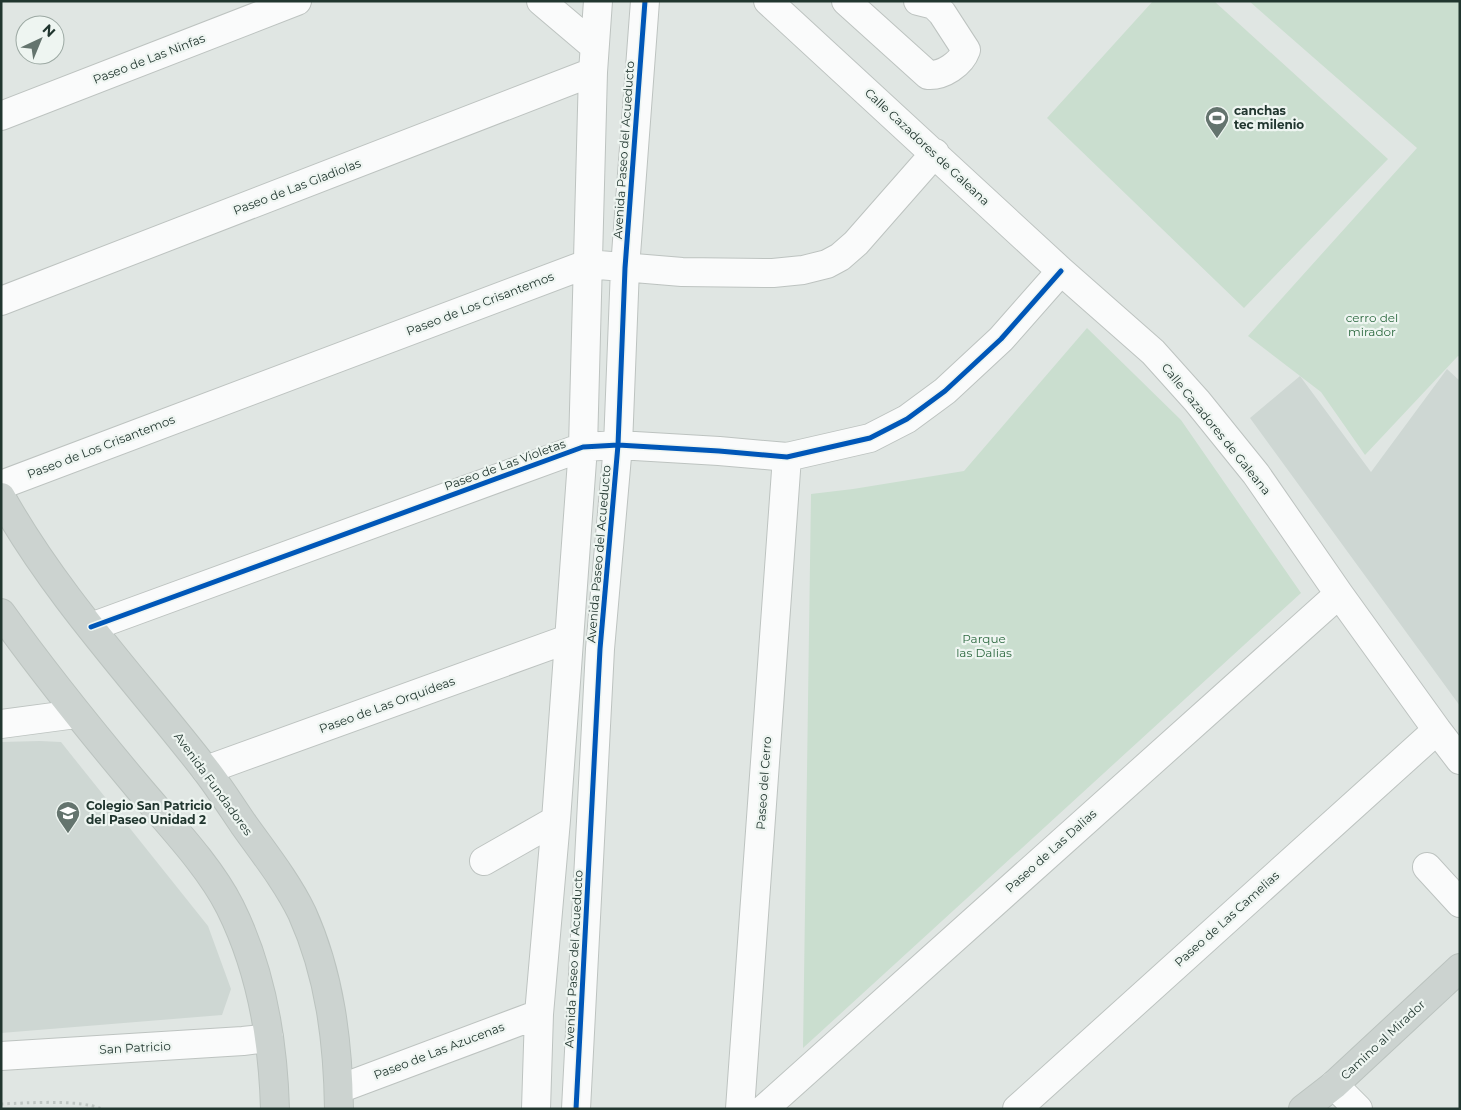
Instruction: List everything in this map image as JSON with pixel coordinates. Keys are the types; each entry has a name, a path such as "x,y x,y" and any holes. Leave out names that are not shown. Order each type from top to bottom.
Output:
{"main road":[{"name":"Avenida Fundadores","path":"1,497 30,546 60,589 206,770 286,886 302,913 330,998 337,1051 339,1099"},
{"path":"1,614 76,714 189,848 230,906 256,975 266,1012 274,1077 275,1109"},
{"name":"Camino al Mirador","path":"1303,1109 1334,1085 1460,968"}],"street":[{"name":"Paseo de Las Ninfas","path":"1,116 297,1"},
{"path":"541,1 593,59"},
{"name":"Avenida Paseo del Acueducto","path":"536,1109 540,1014 583,447 593,59 598,1"},
{"name":"Avenida Paseo del Acueducto","path":"576,1109 600,649 618,445 625,268 645,1"},
{"name":"Calle Cazadores de Galeana","path":"768,1 1061,271 1153,352 1197,401 1256,474 1436,730 1460,760"},
{"path":"846,1 928,75 935,76 963,59 966,50 942,13 930,2"},
{"name":"Paseo de Las Gladiolas","path":"1,301 593,59"},
{"name":"Paseo de Los Crisantemos","path":"1,485 587,264 682,272 773,273 804,270 827,264 840,257 856,243 935,153"},
{"name":"Paseo de Las Violetas","path":"91,627 583,447 618,445 787,457 870,438 907,419 945,391 1001,339 1061,271"},
{"name":"Paseo del Cerro","path":"740,1109 787,457"},
{"name":"Paseo de Las Dalias","path":"764,1109 1339,594"},
{"name":"Paseo de Las Orquídeas","path":"206,770 568,639"},
{"path":"1,724 76,714"},
{"name":"Paseo de Las Camelias","path":"1017,1109 1436,730"},
{"path":"484,861 556,820"},
{"path":"1427,867 1460,903"},
{"name":"Paseo de Las Azucenas","path":"339,1099 540,1014"},
{"name":"San Patricio","path":"1,1056 269,1038"},
{"path":"1334,1085 1358,1109"}],"path":[{"path":"1,1104 91,1104 102,1109"}],"shaded area":[{"path":"1447,369 1460,381 1460,706 1250,418 1300,376 1371,472"},
{"name":"Colegio San Patricio del Paseo Unidad 2","path":"1,742 61,742 208,926 231,989 222,1015 1,1033"}],"green space":[{"name":"canchas tec milenio","path":"1153,1 1214,1 1388,159 1244,308 1047,118"},
{"name":"cerro del mirador","path":"1249,1 1460,1 1460,357 1458,356 1365,455 1321,392 1248,336 1417,148"},
{"name":"Parque las Dalias","path":"1087,328 1181,420 1301,593 803,1048 811,494 964,471"}],"cycle path":[{"path":"576,1109 600,649 618,445 625,268 645,1"},
{"path":"91,627 583,447 618,445 787,457 870,438 907,419 945,391 1001,339 1061,271"}],"place":[{"name":"canchas tec milenio","path":"1217,139"},
{"name":"Colegio San Patricio del Paseo Unidad 2","path":"68,834"}]}
